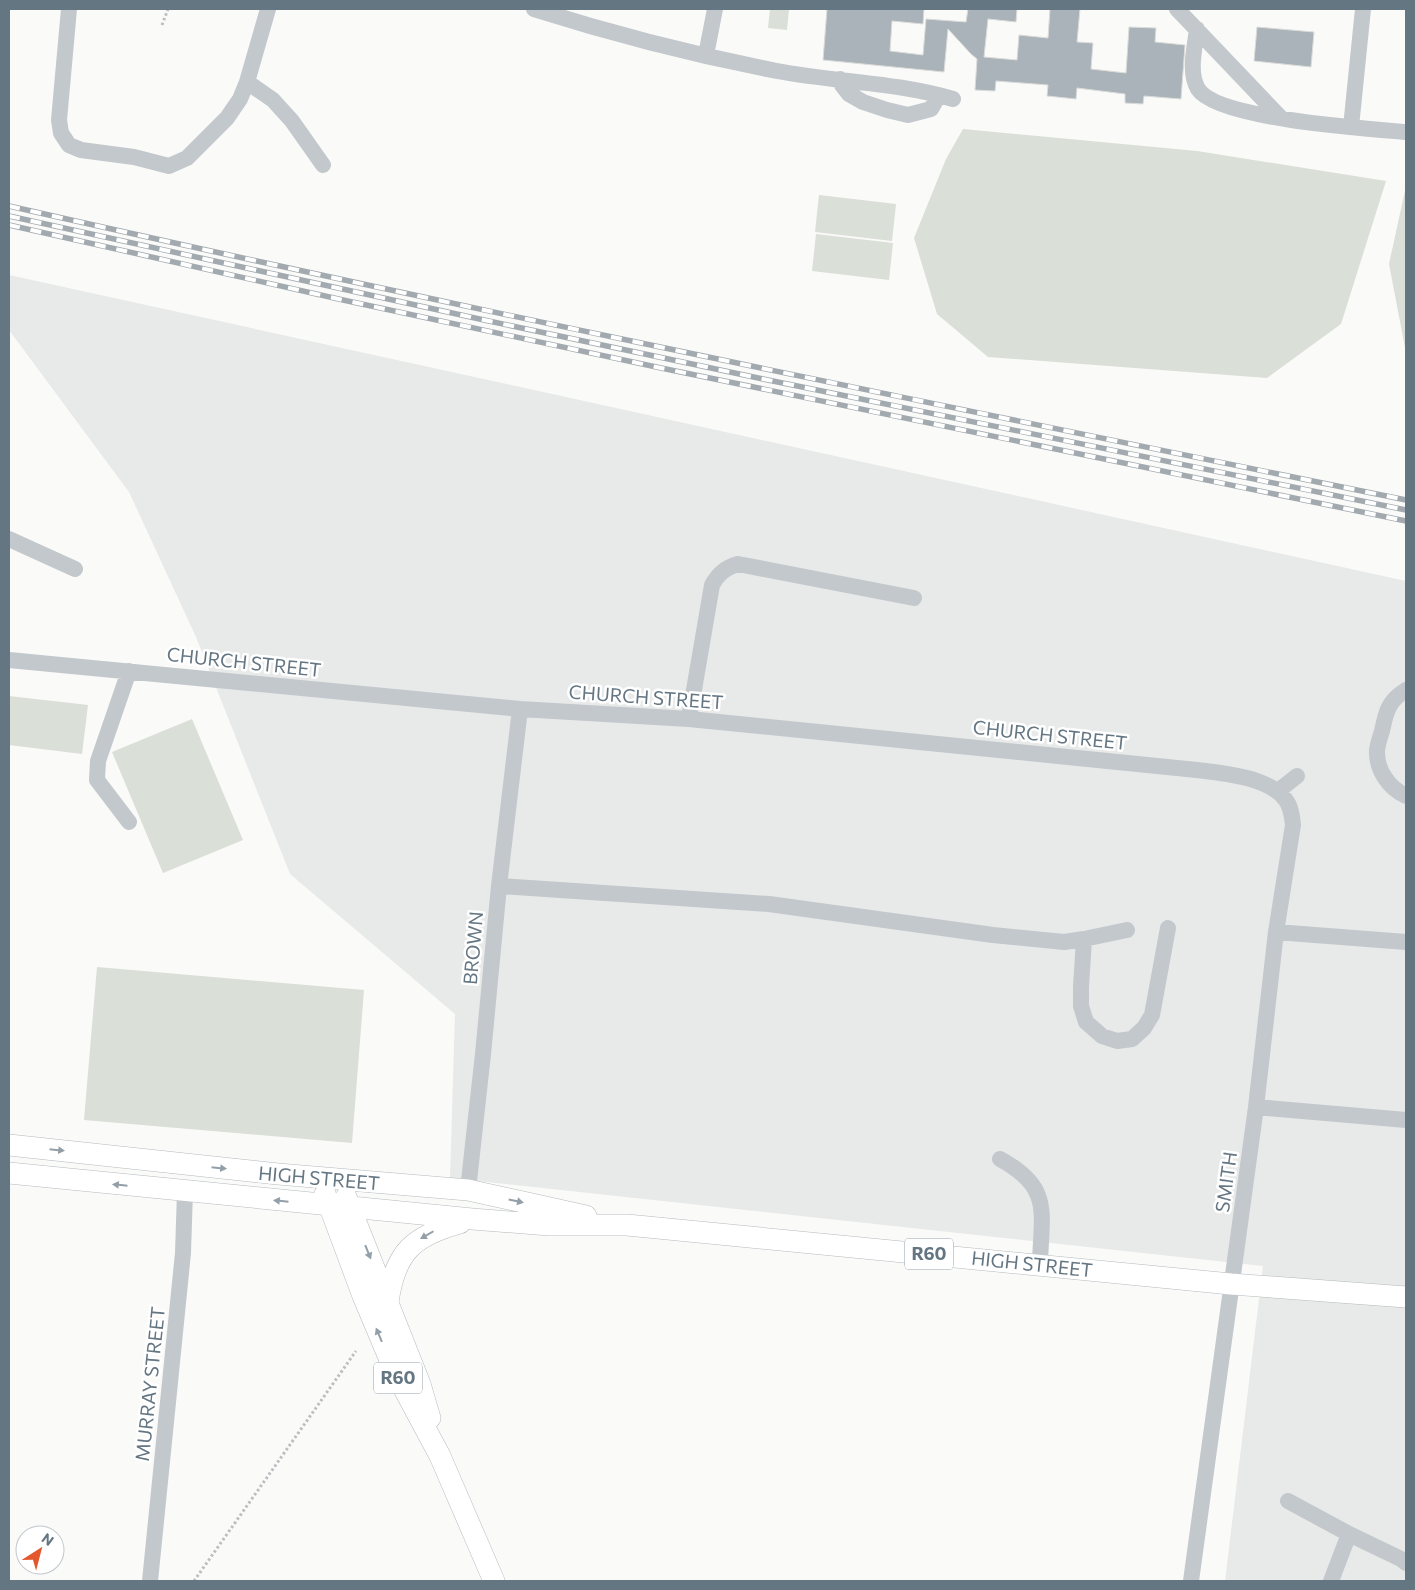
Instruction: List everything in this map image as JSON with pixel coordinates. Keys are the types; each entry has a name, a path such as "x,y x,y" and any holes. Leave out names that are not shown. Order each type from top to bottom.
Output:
{"main road":[{"name":"HIGH STREET","path":"9,1145 318,1178 468,1190 627,1225"},
{"name":"HIGH STREET","path":"9,1173 472,1220 549,1225 627,1225 1231,1284 1406,1298"},
{"name":"R60","path":"318,1178 340,1206 388,1302 420,1384 440,1456"},
{"name":"R60","path":"340,1180 340,1206 363,1296 395,1372 440,1456 494,1581"},
{"path":"388,1302 394,1274 400,1261 411,1247 430,1232 472,1220"}],"street":[{"path":"69,9 59,120 61,133 69,145 82,150 134,157 169,166 187,158 228,118 240,99 248,82 268,9"},
{"path":"534,9 578,23 706,56 778,71 840,79 926,91 946,97 931,109 908,115 863,102 849,94 840,79"},
{"path":"706,56 715,9"},
{"path":"1177,9 1281,118"},
{"path":"1351,128 1363,9"},
{"path":"1197,29 1193,74 1199,90 1216,103 1236,110 1281,118 1351,128 1406,132"},
{"path":"248,82 272,100 292,121 323,165"},
{"path":"9,539 75,569"},
{"path":"689,719 712,585 718,575 728,567 738,564 914,598"},
{"name":"CHURCH STREET","path":"9,660 520,709 689,719 1198,770 1253,780 1278,791"},
{"path":"129,671 98,761 97,780 129,822"},
{"path":"1406,690 1396,696 1387,709 1377,751 1380,767 1386,780 1398,792 1406,796"},
{"name":"BROWN","path":"468,1190 484,1045 498,886 520,709"},
{"path":"1278,791 1297,776"},
{"name":"SMITH","path":"1191,1581 1256,1107 1276,932 1293,825 1287,800 1278,791"},
{"path":"498,886 769,904 993,935 1064,942 1127,930"},
{"path":"1084,939 1081,1006 1086,1022 1102,1036 1117,1041 1132,1039 1144,1028 1152,1015 1168,928"},
{"path":"1276,932 1406,942"},
{"path":"1256,1107 1406,1120"},
{"path":"1000,1159 1017,1168 1028,1178 1038,1193 1041,1206 1040,1265"},
{"name":"MURRAY STREET","path":"150,1581 183,1253 185,1191"},
{"path":"1288,1501 1406,1563"},
{"path":"1331,1581 1349,1534"}],"path":[{"path":"162,26 168,9"},
{"path":"194,1581 356,1351"}],"shaded area":[{"path":"770,9 789,9 787,30 768,28"},
{"path":"963,129 1197,151 1386,181 1341,324 1267,378 988,357 937,314 914,238 946,159"},
{"path":"1406,186 1406,353 1389,264"},
{"path":"819,195 896,204 892,241 815,232"},
{"path":"816,234 893,243 889,280 812,271"},
{"path":"9,275 1406,581 1406,1581 1225,1581 1263,1266 450,1178 455,1014 290,874 196,637 129,492 9,330"},
{"path":"9,696 88,705 82,754 9,745"},
{"path":"192,719 243,840 163,873 112,752"},
{"path":"97,967 364,990 352,1143 84,1120"}],"building":[{"path":"827,9 924,9 923,24 892,21 890,51 923,55 926,19 966,22 968,9 1017,9 1016,22 988,19 984,57 1017,60 1019,35 1048,38 1050,9 1080,9 1077,42 1093,43 1091,69 1126,73 1129,27 1156,28 1155,42 1185,45 1181,99 1144,96 1143,104 1125,103 1125,94 1077,88 1076,99 1047,96 1048,85 996,81 995,91 975,90 977,59 948,29 944,72 823,60"},
{"path":"1257,27 1314,32 1311,67 1254,61"}],"railway":[{"path":"9,206 532,320 1406,500"},
{"path":"9,216 763,379 1406,510"},
{"path":"9,225 343,300 661,368 1406,521"}]}
